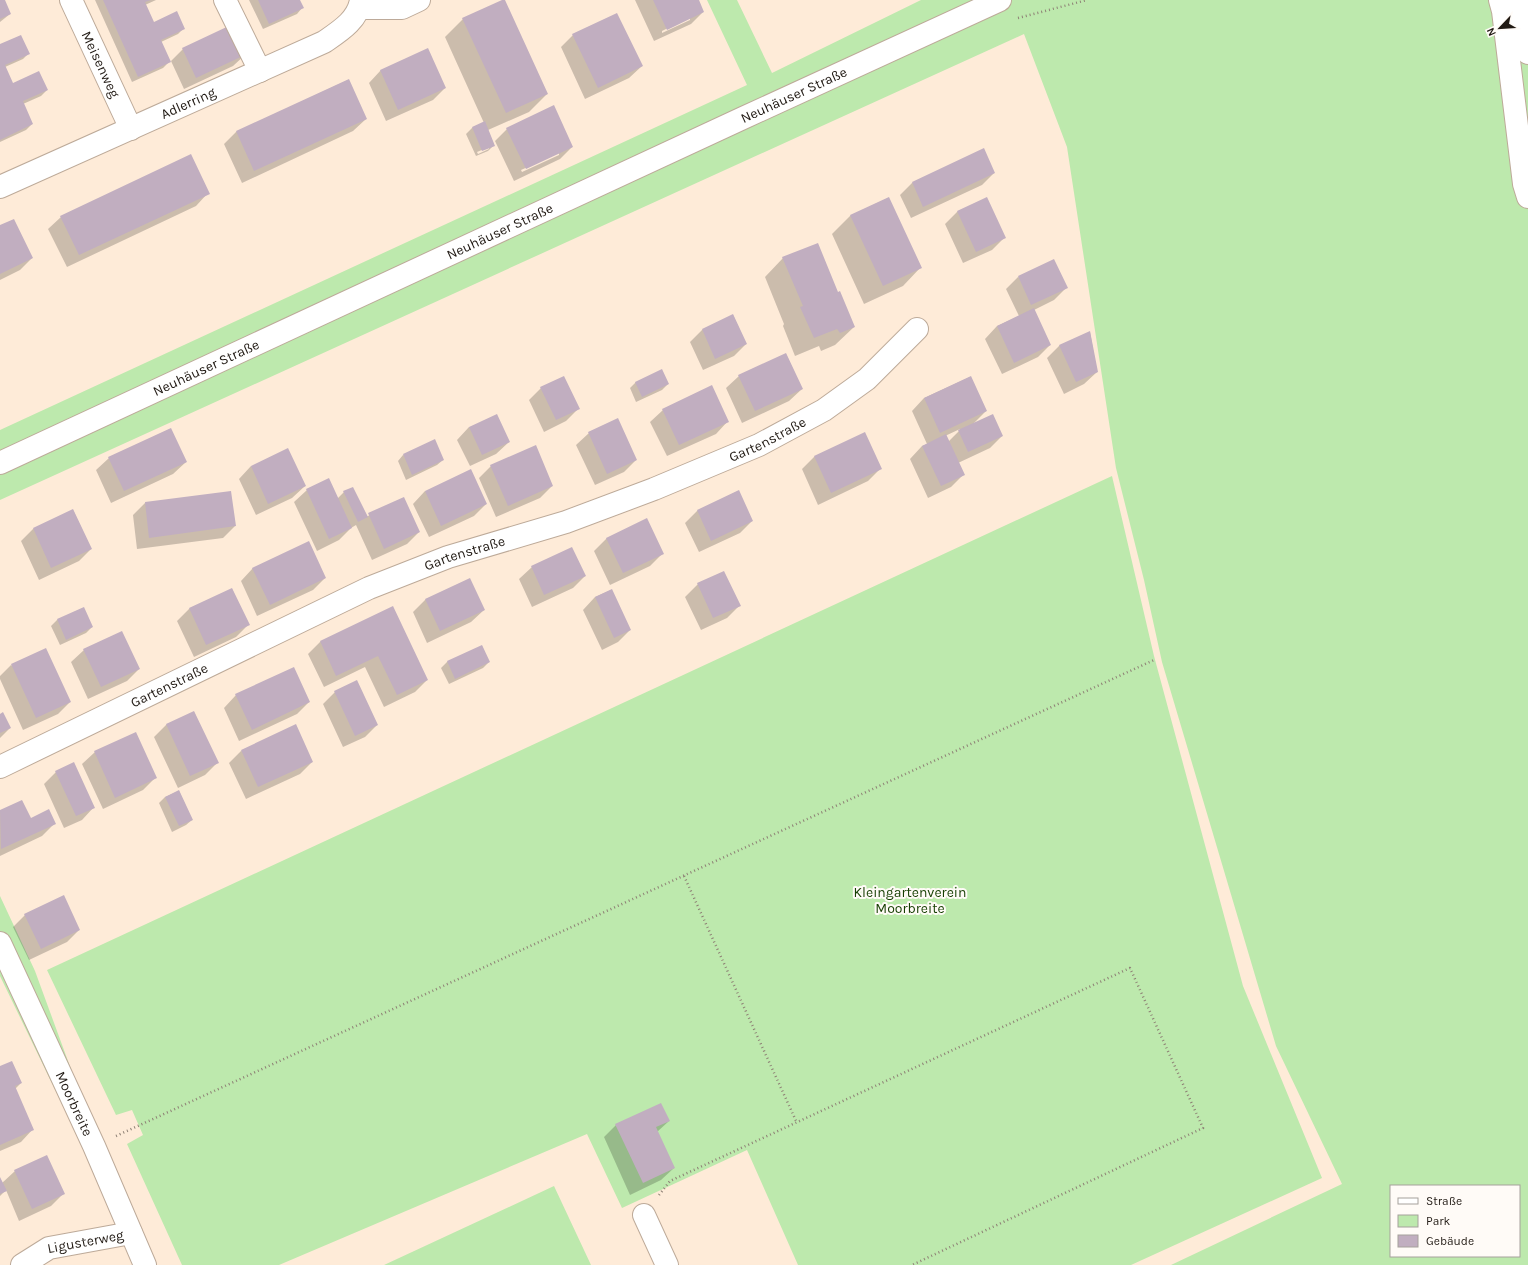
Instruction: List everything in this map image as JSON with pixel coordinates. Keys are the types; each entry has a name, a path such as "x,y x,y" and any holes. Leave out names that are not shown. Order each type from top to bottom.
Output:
{"street":[{"name":"Meisenweg","path":"71,0 131,129"},
{"path":"225,0 260,71"},
{"path":"360,4 402,8 419,0"},
{"name":"Neuhäuser Straße","path":"0,463 1000,0"},
{"path":"1500,0 1503,11 1524,184 1528,197"},
{"path":"1521,0 1528,53"},
{"name":"Adlerring","path":"0,187 324,42 348,25 360,4"},
{"name":"Gartenstraße","path":"0,767 369,588 448,557 566,522 654,489 759,445 824,410 867,379 917,329"},
{"name":"Moorbreite","path":"0,943 94,1146 145,1265"},
{"path":"644,1215 667,1265"},
{"name":"Ligusterweg","path":"22,1265 49,1248 131,1233"}],"path":[{"path":"94,1146 1154,660"},
{"path":"684,876 797,1123"},
{"path":"644,1215 670,1181 1130,968 1203,1128 912,1265"}],"green space":[{"path":"707,0 737,0 772,73 921,0 1528,0 1528,1265 1171,1265 1342,1184 1276,1046 1162,662 1144,580 1116,468 1067,147 1024,34 0,500 0,430 747,85"},
{"name":"Kleingartenverein Moorbreite","path":"1112,476 1154,656 1243,986 1322,1178 1131,1265 798,1265 747,1150 622,1208 587,1134 279,1265 182,1265 127,1144 143,1135 132,1110 116,1115 47,970"},
{"path":"0,896 35,971 131,1233 140,1265 0,976"},
{"path":"554,1186 591,1265 384,1265"}],"building":[{"path":"0,0 5,0 11,14 0,19"},
{"path":"103,0 151,0 145,2 154,22 177,11 185,29 161,40 171,62 138,77"},
{"path":"258,0 300,0 304,8 269,24"},
{"path":"505,0 548,94 506,113 462,18"},
{"path":"653,0 699,0 704,12 667,30"},
{"path":"617,13 643,66 598,88 572,34"},
{"path":"233,24 247,54 196,78 182,48"},
{"path":"21,35 30,54 5,65 13,83 39,71 48,90 23,101 33,124 0,140 0,44"},
{"path":"428,48 446,88 398,110 380,70"},
{"path":"349,79 367,119 254,171 236,131"},
{"path":"554,105 573,147 526,169 506,128"},
{"path":"485,121 495,146 482,151 472,127"},
{"path":"984,148 995,173 923,207 912,182"},
{"path":"191,154 210,194 79,255 60,216"},
{"path":"889,197 922,268 883,286 850,215"},
{"path":"987,197 1006,238 976,252 957,211"},
{"path":"14,219 33,258 0,274 0,225"},
{"path":"818,243 838,292 840,291 855,327 840,333 837,329 814,338 800,307 803,306 782,257"},
{"path":"1054,259 1068,288 1031,305 1018,276"},
{"path":"1034,308 1051,345 1014,363 997,326"},
{"path":"733,314 747,344 715,359 702,329"},
{"path":"1090,331 1098,372 1076,382 1059,345"},
{"path":"786,353 803,389 755,411 738,375"},
{"path":"662,369 669,384 642,397 635,382"},
{"path":"564,376 580,409 556,420 540,387"},
{"path":"971,376 987,411 940,433 924,398"},
{"path":"712,385 729,422 679,445 662,409"},
{"path":"497,414 510,442 482,455 469,427"},
{"path":"993,414 1003,436 968,452 958,430"},
{"path":"618,418 637,460 607,474 588,432"},
{"path":"171,428 187,462 124,491 108,457"},
{"path":"865,432 882,469 831,493 814,456"},
{"path":"946,434 965,475 941,486 922,446"},
{"path":"435,439 444,460 412,475 403,454"},
{"path":"536,445 553,486 508,506 490,465"},
{"path":"288,448 306,486 268,504 251,466"},
{"path":"471,469 487,504 441,526 425,491"},
{"path":"329,478 352,528 329,539 306,489"},
{"path":"353,487 368,517 358,522 343,491"},
{"path":"739,490 753,521 711,541 697,510"},
{"path":"231,491 236,526 149,538 145,502"},
{"path":"404,497 420,532 384,549 368,513"},
{"path":"73,509 92,549 51,568 33,528"},
{"path":"647,518 664,554 623,573 606,538"},
{"path":"309,541 326,578 270,605 252,568"},
{"path":"572,547 586,576 544,595 531,566"},
{"path":"724,571 741,606 713,618 697,583"},
{"path":"470,578 485,610 440,631 425,599"},
{"path":"232,588 250,625 206,645 189,608"},
{"path":"612,589 631,630 614,638 595,597"},
{"path":"393,606 428,680 397,695 378,656 336,676 320,641"},
{"path":"84,607 93,627 66,640 57,619"},
{"path":"122,631 140,669 101,687 83,649"},
{"path":"482,645 490,662 455,679 447,661"},
{"path":"46,648 71,702 36,718 11,664"},
{"path":"294,667 310,702 252,730 235,694"},
{"path":"357,680 378,725 355,736 334,691"},
{"path":"194,711 219,763 190,776 166,724"},
{"path":"3,712 11,728 0,733 0,714"},
{"path":"296,724 313,762 258,787 241,750"},
{"path":"136,732 157,778 115,798 94,751"},
{"path":"74,762 95,808 76,816 55,771"},
{"path":"179,790 193,820 179,826 165,797"},
{"path":"22,800 31,818 49,809 56,824 1,849 0,810"},
{"path":"64,895 80,930 41,949 24,914"},
{"path":"12,1061 22,1083 15,1086 34,1130 0,1145 0,1066"},
{"path":"661,1103 670,1121 656,1127 675,1168 643,1183 615,1124"},
{"path":"47,1155 65,1194 32,1209 14,1170"},
{"path":"0,1177 7,1191 0,1194"}]}
